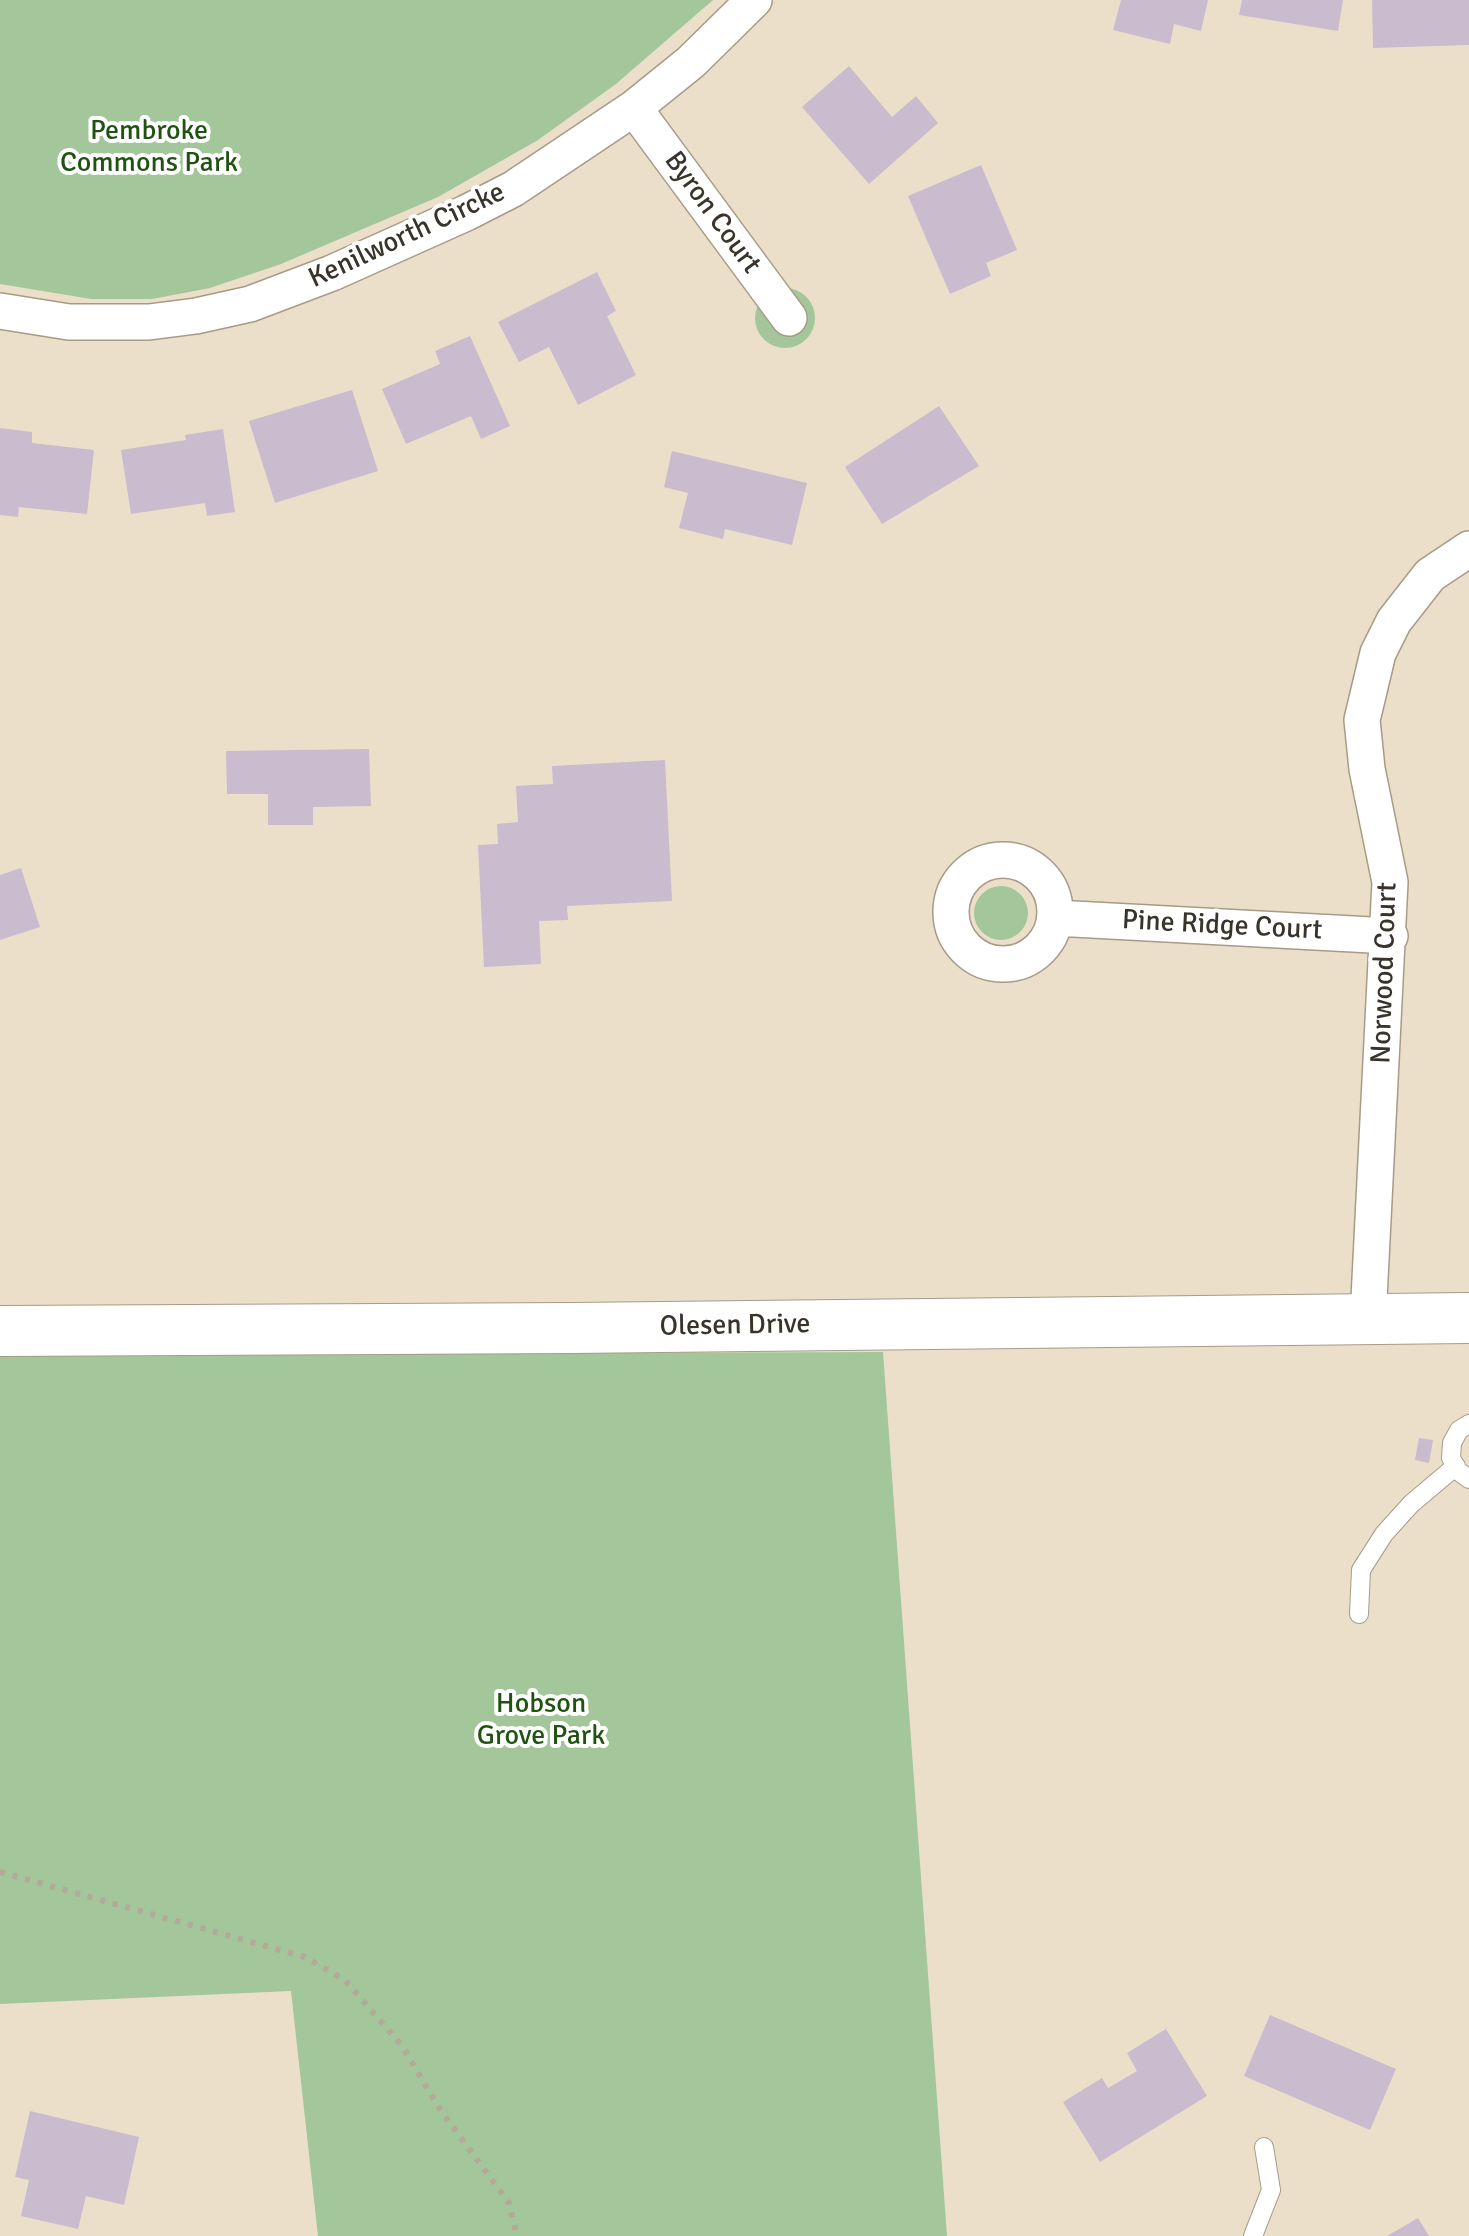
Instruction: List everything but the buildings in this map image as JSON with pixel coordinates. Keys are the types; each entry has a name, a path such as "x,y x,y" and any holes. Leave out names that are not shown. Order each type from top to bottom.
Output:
{"street":[{"name":"Kenilworth Circke","path":"0,311 107,324 196,316 250,304 332,273 512,188 634,108 691,62 754,0"},
{"name":"Byron Court","path":"634,108 788,318"},
{"name":"Norwood Court","path":"1368,1319 1390,882 1366,769 1362,720 1378,653 1394,622 1430,575 1469,550"},
{"name":"Pine Ridge Court","path":"1055,918 1390,936"},
{"name":"Olesen Drive","path":"0,1331 1469,1318"}],"lane":[{"path":"1359,1614 1361,1570 1384,1534 1411,1504 1462,1472 1452,1458 1452,1443 1459,1430 1469,1424"},
{"path":"1253,2236 1271,2190 1264,2147"}],"path":[{"path":"0,1872 304,1957 346,1980 402,2046 441,2111 510,2203 516,2236"}],"green space":[{"name":"Pembroke Commons Park","path":"0,0 713,0 616,84 538,140 438,197 281,264 210,288 152,299 91,299 0,284"},
{"path":"785,288 806,297 815,318 806,339 785,348 764,339 755,318 764,297"},
{"path":"1001,886 1020,894 1028,913 1020,932 1001,940 982,932 974,913 982,894"},
{"name":"Hobson Grove Park","path":"883,1352 947,2236 318,2236 291,1991 0,2004 0,1355"}]}
